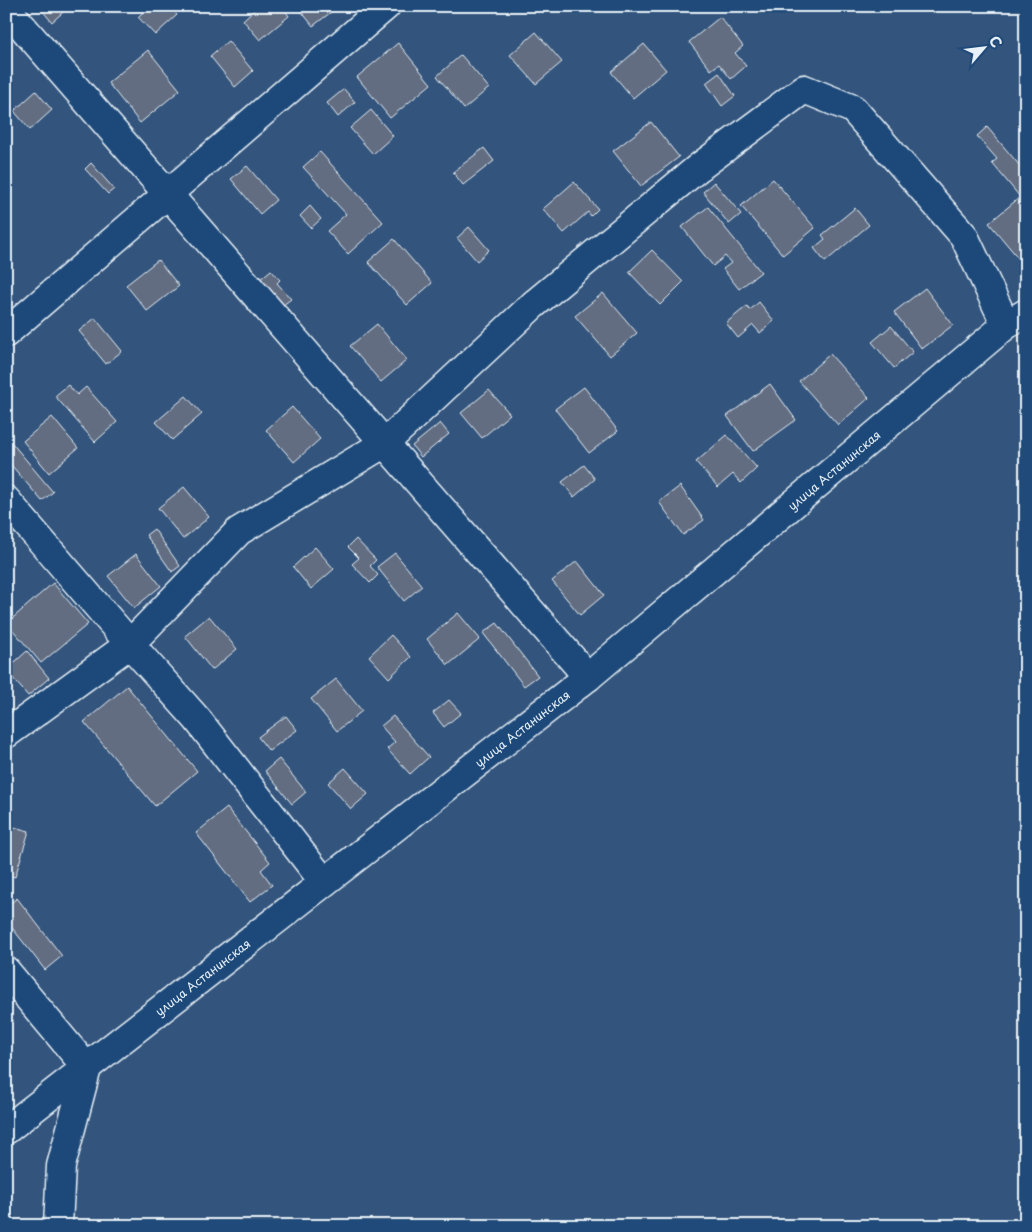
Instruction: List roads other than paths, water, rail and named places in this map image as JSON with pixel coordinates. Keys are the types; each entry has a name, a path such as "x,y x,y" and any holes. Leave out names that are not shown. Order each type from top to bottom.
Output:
{"street":[{"path":"6,333 386,6"},
{"path":"6,8 588,677"},
{"path":"6,734 130,644 238,531 385,443 533,305 698,168 804,89 852,109 964,236 1016,319"},
{"name":"улица Астанинская","path":"6,1130 588,677 1016,319"},
{"path":"6,500 197,719 324,882"},
{"path":"6,971 87,1068 61,1166 58,1226"}]}
